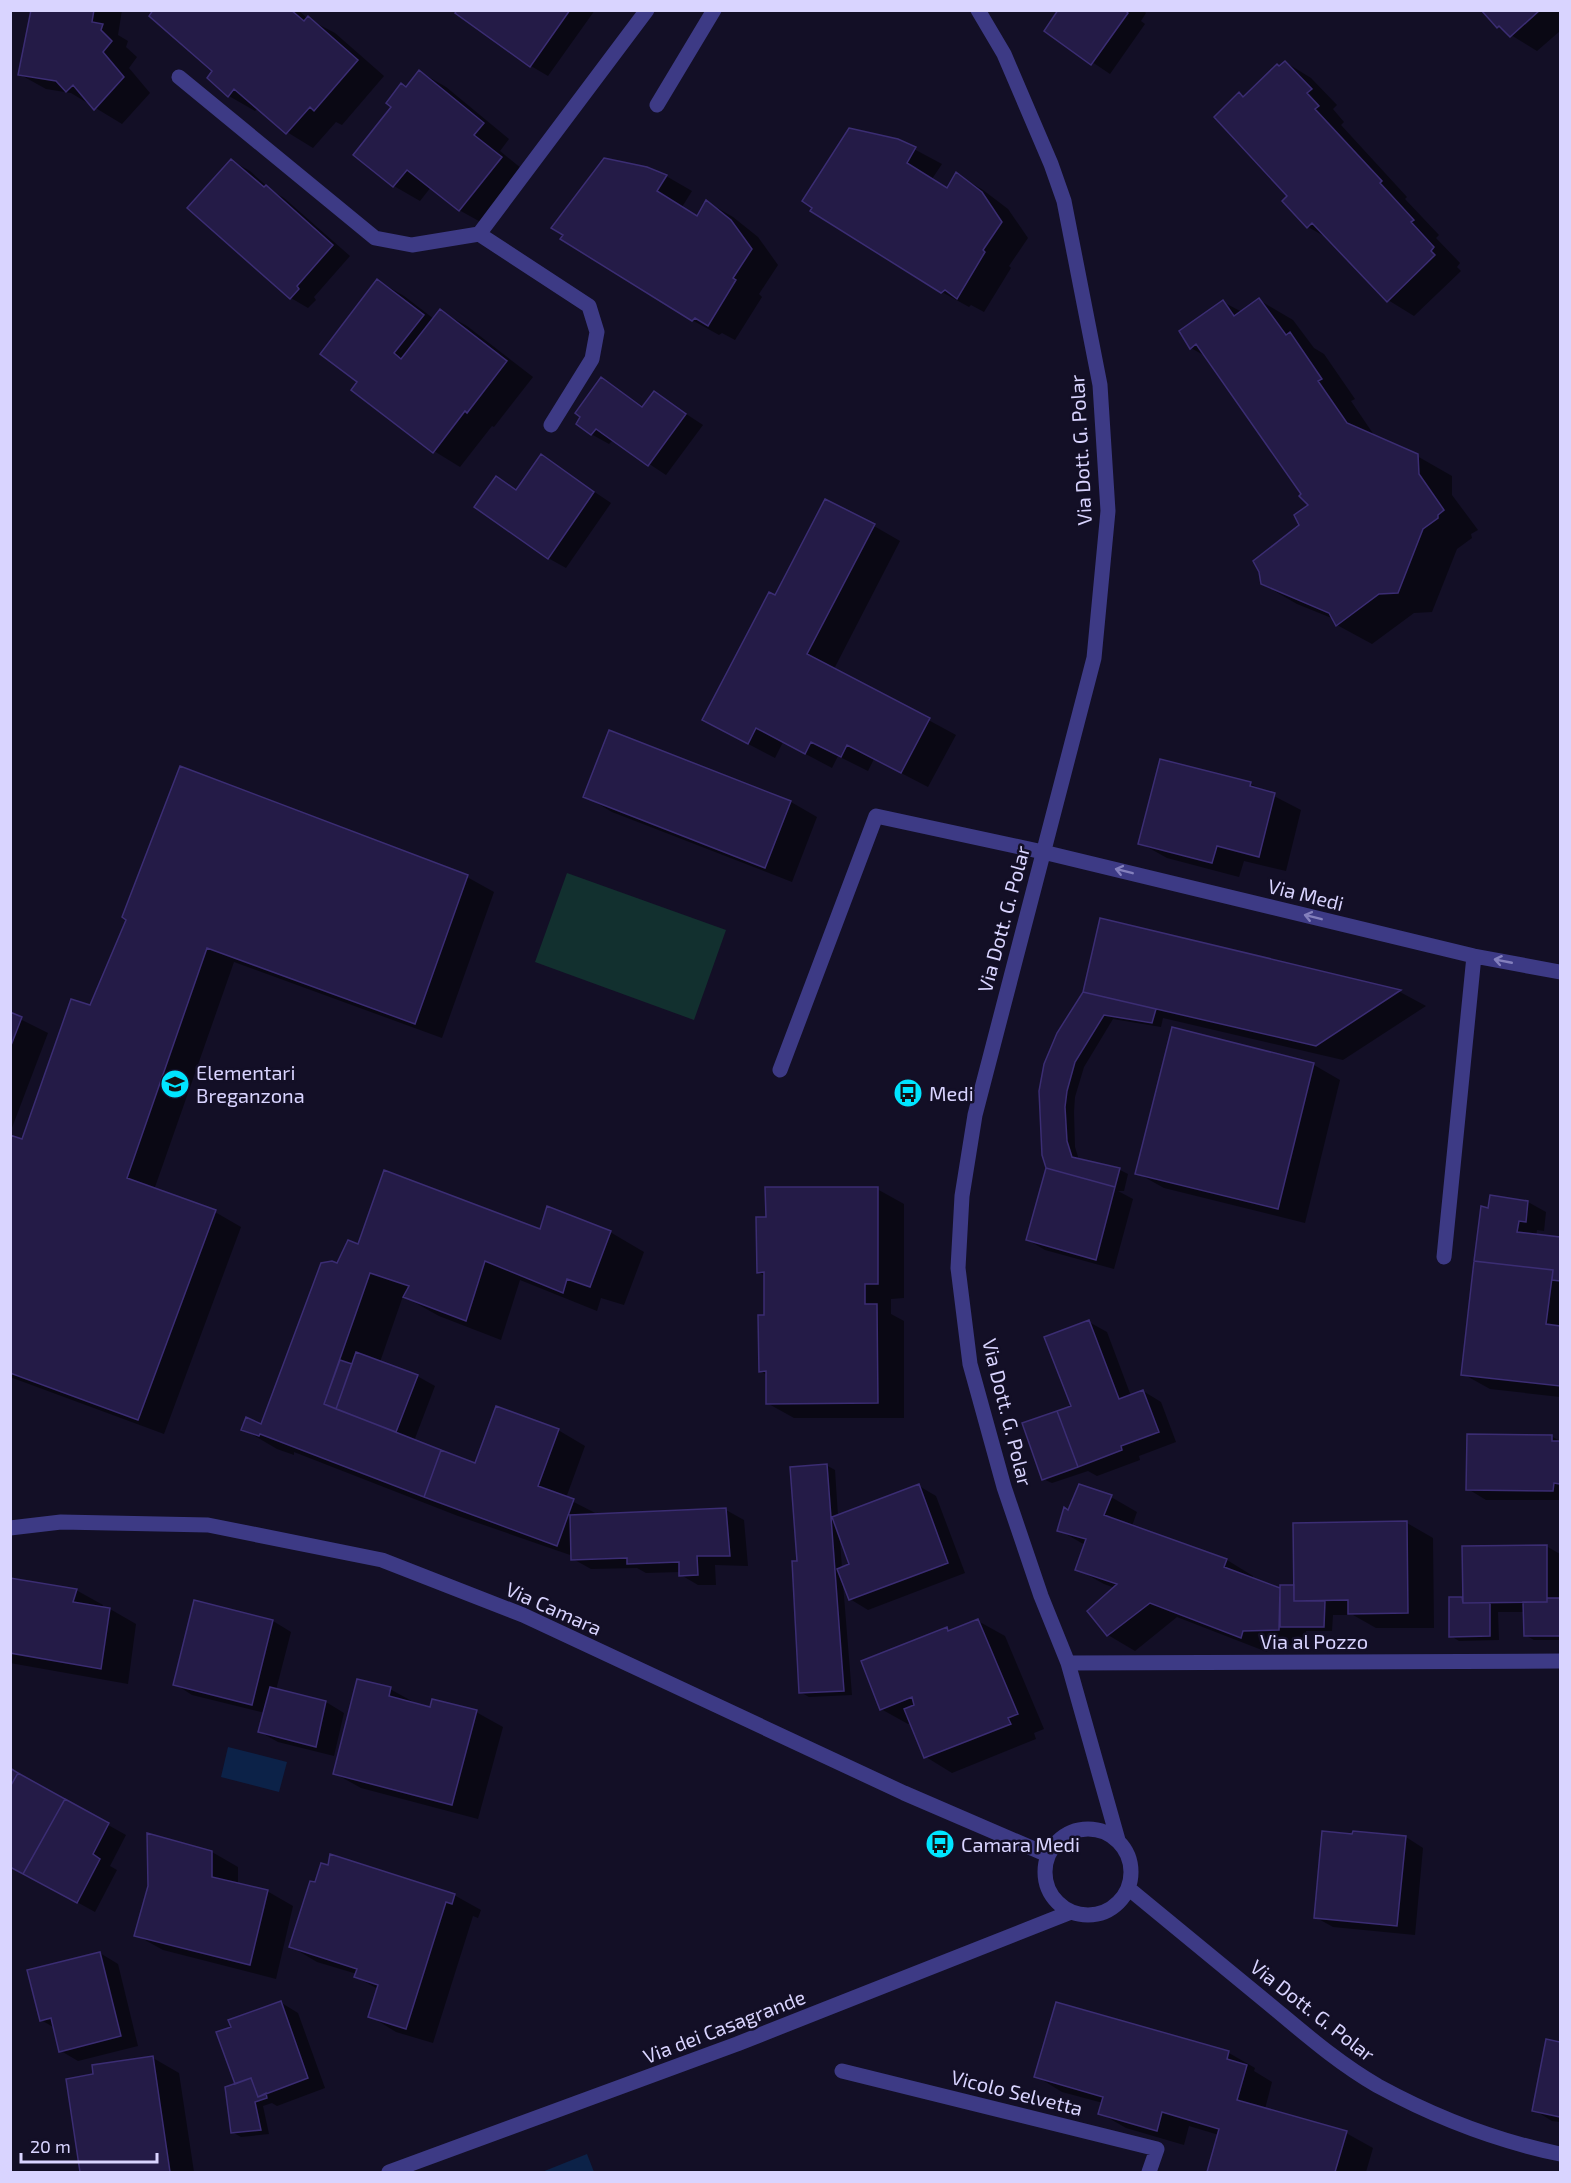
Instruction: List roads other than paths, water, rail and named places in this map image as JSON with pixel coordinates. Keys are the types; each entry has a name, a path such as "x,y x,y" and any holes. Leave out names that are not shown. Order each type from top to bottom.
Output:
{"street":[{"path":"479,234 647,10"},
{"path":"657,105 714,10"},
{"name":"Via Dott. G. Polar","path":"978,10 1004,54 1051,164 1064,201 1100,385 1108,511 1094,658 975,1115 962,1196 958,1268 970,1364 1001,1476 1041,1596 1068,1663 1118,1840"},
{"path":"179,78 375,238 412,245 479,234 589,306 597,332 592,359 550,425"},
{"name":"Via Medi","path":"780,1070 876,816 1043,852 1474,956 1560,972"},
{"path":"1444,1257 1474,956"},
{"name":"Via Camara","path":"10,1528 61,1522 208,1525 382,1560 523,1615 904,1793 1048,1855"},
{"name":"Via al Pozzo","path":"1068,1663 1560,1661"},
{"path":"1078,1829 1092,1829 1106,1832 1118,1840 1126,1850 1131,1862 1132,1875 1121,1900 1111,1910 1098,1915 1084,1916 1060,1905 1048,1888 1045,1869 1048,1855 1060,1839 1078,1829"},
{"name":"Via Dott. G. Polar","path":"1128,1888 1329,2054 1377,2085 1425,2110 1476,2131 1560,2154"},
{"name":"Via dei Casagrande","path":"389,2172 417,2167 1071,1912"},
{"name":"Vicolo Selvetta","path":"842,2071 1157,2149 1149,2172"}],"water":[{"path":"228,1747 287,1762 279,1792 221,1777"},
{"path":"587,2154 594,2172 542,2172"}],"place":[{"name":"Elementari Breganzona","path":"175,1084"},
{"name":"Medi","path":"908,1093"},
{"name":"Camara Medi","path":"940,1844"}]}
